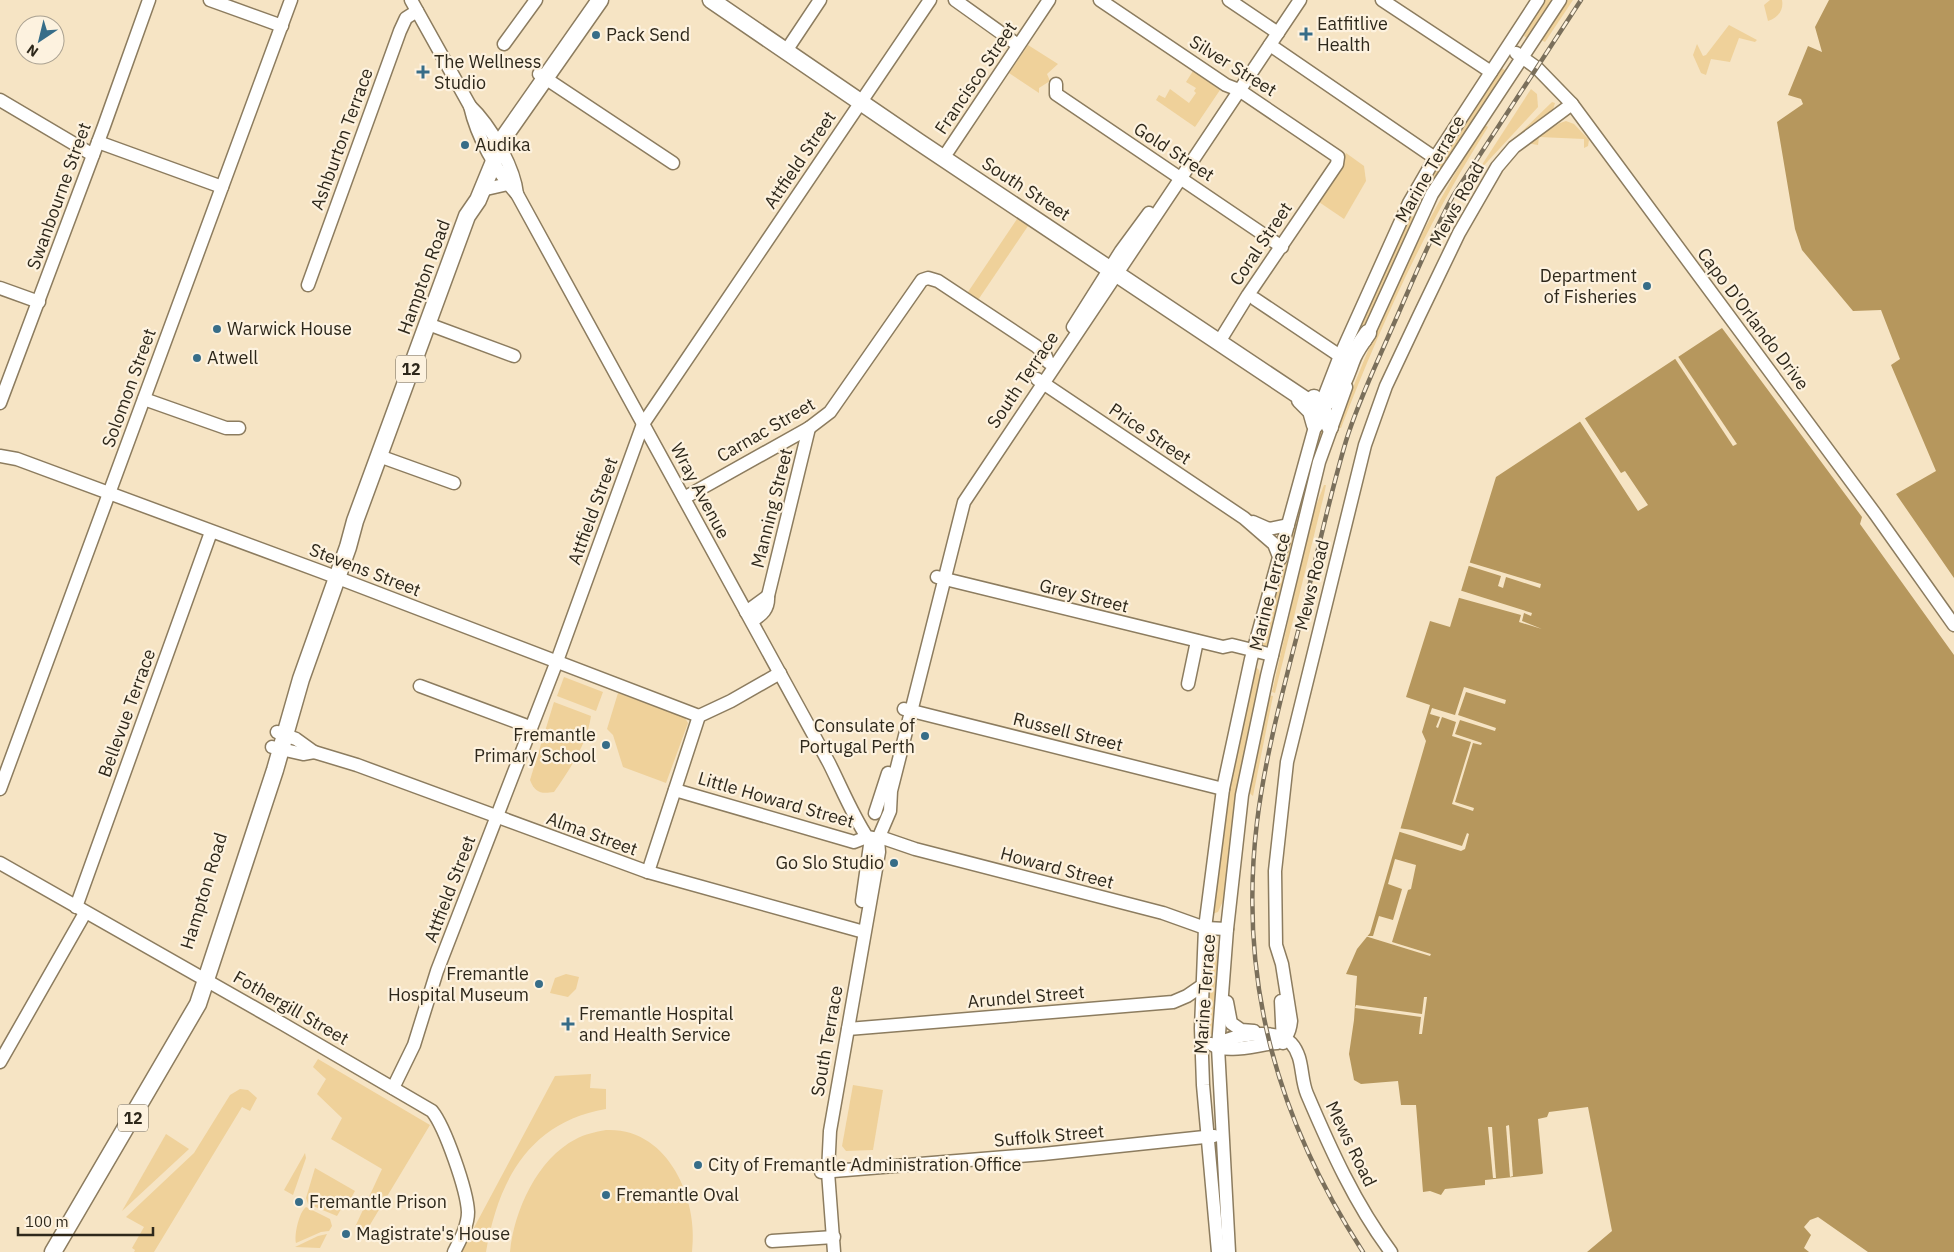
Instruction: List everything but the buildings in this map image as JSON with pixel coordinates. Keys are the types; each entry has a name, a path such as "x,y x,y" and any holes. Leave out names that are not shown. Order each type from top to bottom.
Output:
{"main road":[{"name":"Hampton Road","path":"468,216 469,197 493,147 542,76 590,0"},
{"name":"Hampton Road","path":"542,76 600,0"},
{"name":"South Street","path":"711,0 788,47 1117,267"},
{"name":"South Street","path":"726,0 788,47"},
{"name":"South Street","path":"863,98 948,151 1290,386 1313,405 1321,405"},
{"name":"Hampton Road","path":"53,1252 188,1024 333,576 340,549 355,521 468,216 480,195 493,147"},
{"path":"1323,426 1321,405 1339,391 1356,351 1368,333"},
{"path":"1290,386 1323,426"},
{"path":"1290,386 1311,391 1328,388"},
{"name":"Hampton Road","path":"44,1252 189,1000 203,979"}],"street":[{"name":"Swanbourne Street","path":"0,403 94,155 149,0"},
{"path":"210,0 282,26"},
{"name":"Solomon Street","path":"0,789 291,0"},
{"path":"504,44 536,0"},
{"path":"788,47 820,0"},
{"name":"Attfield Street","path":"393,1088 414,1045 438,971 530,727 557,661 643,424 930,0"},
{"path":"955,0 1018,44"},
{"name":"Francisco Street","path":"948,151 1049,0"},
{"name":"Silver Street","path":"1100,0 1336,154 1338,160 1335,166"},
{"path":"1229,0 1275,31"},
{"name":"South Terrace","path":"824,1172 832,1115 848,1029 874,835 890,811 891,792 908,710 941,577 964,502 1040,380 1236,90 1275,31 1292,0"},
{"name":"South Terrace","path":"1236,90 1270,45 1275,31 1300,0"},
{"path":"1382,0 1491,72"},
{"name":"Marine Terrace","path":"1321,405 1340,356 1409,202 1435,158 1538,0"},
{"name":"Marine Terrace","path":"1218,1252 1203,1085 1201,1028 1205,928 1223,789 1252,655 1288,525 1323,426 1432,194 1560,0"},
{"name":"Wray Avenue","path":"414,6 470,106 474,123 516,179 517,194"},
{"name":"Ashburton Terrace","path":"308,285 400,31 414,6"},
{"path":"1270,45 1435,158"},
{"name":"Capo D'Orlando Drive","path":"1507,47 1561,91 1572,104 1876,515 1954,625"},
{"path":"542,76 673,164"},
{"name":"Gold Street","path":"1056,84 1056,94 1282,247"},
{"path":"0,100 94,155"},
{"name":"Mews Road","path":"1391,1252 1379,1237 1334,1157 1305,1090 1305,1080 1284,1041 1291,1021 1282,964 1277,954 1275,871 1287,762 1364,446 1386,386 1459,233 1497,167 1514,147 1572,104"},
{"path":"98,142 222,187"},
{"name":"Wray Avenue","path":"493,147 508,184 517,194 749,616 851,805 851,811 855,820 874,835"},
{"name":"Coral Street","path":"1221,339 1248,295 1335,166"},
{"path":"480,195 486,190 508,184"},
{"name":"South Terrace","path":"1040,380 1048,362 1117,267"},
{"name":"Carnac Street","path":"684,498 809,428 830,412 922,280 928,278 938,282 1042,350 1048,362"},
{"path":"0,288 39,302"},
{"path":"1255,299 1340,356"},
{"path":"428,324 514,356"},
{"name":"Price Street","path":"1040,380 1244,518 1274,544 1280,559"},
{"path":"144,399 226,428 239,428"},
{"name":"Marine Terrace","path":"1229,1252 1217,1064 1221,1045 1222,980 1226,929 1242,795 1271,659 1319,462 1323,426"},
{"name":"Manning Street","path":"749,616 766,608 809,428"},
{"name":"Stevens Street","path":"0,448 17,459"},
{"name":"Stevens Street","path":"0,456 17,459 333,576 699,716"},
{"path":"379,456 454,484"},
{"name":"Price Street","path":"1244,518 1269,529 1288,525"},
{"name":"Bellevue Terrace","path":"0,1062 80,910 211,532"},
{"name":"Grey Street","path":"941,577 1223,647 1229,653 1271,659"},
{"path":"1188,684 1198,641"},
{"path":"648,872 699,716 780,674"},
{"path":"420,686 530,727"},
{"name":"South Terrace","path":"874,835 863,825 871,814 889,770 908,710"},
{"name":"Russell Street","path":"908,710 1223,789"},
{"name":"Alma Street","path":"279,741 305,744 314,752 364,768 496,818 648,872 860,931"},
{"name":"Little Howard Street","path":"675,790 854,842 874,835"},
{"name":"Wray Avenue","path":"851,805 871,814"},
{"path":"871,814 882,819 874,835"},
{"name":"Howard Street","path":"874,835 915,849 1163,913 1205,928 1226,929"},
{"name":"Fothergill Street","path":"0,864 432,1111 444,1131 464,1193 468,1213 463,1232 454,1252"},
{"path":"1163,913 1195,915 1207,910"},
{"name":"South Terrace","path":"834,1252 829,1238 824,1172 825,1114 860,931"},
{"path":"1203,1085 1206,1079 1208,1052 1221,1045 1284,1041 1275,962 1277,954"},
{"path":"1222,980 1231,1024 1241,1030 1255,1030"},
{"name":"Arundel Street","path":"848,1029 1173,1002 1187,996 1203,985"},
{"path":"1221,1045 1227,1037 1274,1023 1281,1005"},
{"path":"1201,1028 1221,1045"},
{"name":"Suffolk Street","path":"824,1172 1044,1154 1222,1134"},
{"path":"772,1241 829,1238"},
{"name":"South Terrace","path":"826,1252 829,1238"}],"shaded area":[{"path":"1542,0 1556,0 1530,40 1524,36 1529,22"},
{"path":"1568,0 1573,0 1545,42 1541,40"},
{"path":"1770,0 1782,0 1782,7 1777,16 1768,21 1764,5"},
{"path":"1829,0 1954,0 1954,578 1896,494 1936,471 1891,365 1900,359 1881,310 1853,311 1802,250 1795,229 1777,122 1803,104 1801,99 1788,95 1808,46 1822,52 1815,27"},
{"path":"1729,25 1757,40 1755,42 1739,38 1730,62 1711,59 1706,75 1701,73 1693,55 1697,44 1703,56 1706,55"},
{"path":"1028,45 1058,64 1047,74 1050,81 1039,88 1039,93 1009,73"},
{"path":"1502,68 1507,72 1430,190 1421,197 1421,189"},
{"path":"1193,71 1220,90 1195,127 1156,100 1159,95 1165,98 1170,89 1189,103 1196,93 1194,91 1196,88 1186,82"},
{"path":"1531,89 1537,94 1538,107 1476,174"},
{"path":"1552,102 1555,103 1552,113 1510,143"},
{"path":"1566,121 1574,124 1589,140 1588,146 1584,148 1584,139 1539,137 1538,145 1526,143 1560,123"},
{"path":"1485,125 1488,127 1445,199 1407,274 1372,350 1341,428 1338,427 1369,349 1403,272 1442,197"},
{"path":"1346,153 1364,166 1366,181 1344,219 1316,200"},
{"path":"1412,211 1413,222 1373,315 1337,370"},
{"path":"1017,219 1028,226 976,303 966,295"},
{"path":"1722,328 1862,517 1860,524 1954,655 1954,1252 1868,1252 1818,1217 1810,1220 1804,1227 1811,1235 1804,1248 1809,1252 1587,1252 1612,1231 1588,1107 1549,1112 1547,1117 1538,1119 1542,1174 1485,1180 1485,1185 1445,1189 1441,1195 1430,1191 1423,1192 1416,1105 1401,1105 1398,1081 1361,1084 1354,1080 1349,1054 1354,1020 1357,976 1346,974 1357,949 1370,933 1426,741 1422,732 1430,705 1406,697 1430,621 1450,627 1496,477"},
{"path":"1320,416 1325,426 1270,642 1264,648 1260,646"},
{"path":"1324,485 1326,485 1324,495 1275,693 1272,692 1312,516"},
{"path":"1257,668 1261,681 1233,829 1224,899 1218,912 1212,914 1226,794 1255,669"},
{"path":"564,677 603,692 596,711 557,696"},
{"path":"618,693 685,718 688,723 666,783 623,767 613,735 607,729"},
{"path":"1267,695 1273,696 1253,796 1248,792"},
{"path":"554,702 591,716 582,746 566,774 554,792 542,793 534,788 530,780"},
{"path":"1211,933 1218,958 1213,1038 1206,1024"},
{"path":"566,974 579,977 576,989 568,997 550,993 555,978"},
{"path":"318,1059 430,1125 365,1233 355,1227 382,1169 331,1139 342,1118 317,1094 326,1079 313,1067"},
{"path":"591,1074 590,1088 606,1089 606,1109 579,1116 556,1127 537,1141 509,1179 491,1226 486,1252 461,1252 555,1076"},
{"path":"853,1085 883,1090 873,1150 846,1151 842,1146"},
{"path":"240,1089 248,1090 257,1098 250,1111 242,1107 154,1252 134,1252 135,1250 132,1248 144,1227 126,1217 194,1153 230,1095"},
{"name":"Fremantle Oval","path":"606,1130 628,1132 647,1140 662,1153 675,1170 684,1189 690,1210 693,1231 692,1252 510,1252 512,1236 522,1204 539,1173 550,1159 576,1139 587,1134"},
{"path":"166,1134 189,1149 122,1211"},
{"path":"305,1153 306,1158 293,1195 284,1190"},
{"path":"315,1168 355,1191 347,1205 344,1204 337,1216 308,1204 306,1198"},
{"path":"306,1207 330,1219 332,1226 329,1231 321,1232 296,1243 298,1224 301,1214"},
{"path":"327,1234 320,1248 295,1247 318,1236"}],"pier":[{"path":"1677,355 1737,444 1733,446 1674,357"},
{"path":"1584,417 1621,473 1625,471 1648,505 1638,511 1579,420"},
{"path":"1468,562 1541,584 1540,588 1506,577 1503,588 1498,586 1501,576 1466,565"},
{"path":"1459,590 1532,613 1531,616 1524,613 1522,621 1542,629 1519,622 1521,615 1456,597"},
{"path":"1464,687 1506,700 1505,704 1466,692 1458,715 1496,728 1495,731 1460,720 1455,734 1482,743 1481,745 1473,743 1455,802 1474,808 1473,811 1452,804 1471,742 1452,736 1456,722 1442,717 1438,728 1436,727 1440,717 1430,714 1432,708 1455,715"},
{"path":"1398,828 1412,830 1462,846 1467,833 1469,834 1465,849 1461,851 1397,831"},
{"path":"1395,859 1416,865 1411,889 1408,890 1392,942 1431,954 1430,956 1365,936 1373,936 1379,916 1393,920 1402,889 1388,884"},
{"path":"1424,997 1427,997 1422,1034 1419,1034 1421,1017 1355,1008 1356,1005 1422,1014"},
{"path":"1509,1125 1513,1176 1510,1177 1506,1126"},
{"path":"1488,1127 1492,1127 1496,1178 1493,1178"}],"railway":[{"path":"1363,1252 1333,1202 1307,1151 1287,1099 1271,1047 1260,993 1253,938 1253,881 1261,795 1278,713 1329,502 1346,441 1362,398 1421,261 1453,196 1581,0"}],"place":[{"name":"Eatfitlive Health","path":"1306,34"},
{"name":"Pack Send","path":"596,35"},
{"name":"The Wellness Studio","path":"423,72"},
{"name":"Audika","path":"465,145"},
{"name":"Department of Fisheries","path":"1647,286"},
{"name":"Warwick House","path":"217,329"},
{"name":"Atwell","path":"197,358"},
{"name":"Consulate of Portugal Perth","path":"925,736"},
{"name":"Fremantle Primary School","path":"606,745"},
{"name":"Go Slo Studio","path":"894,863"},
{"name":"Fremantle Hospital Museum","path":"539,984"},
{"name":"Fremantle Hospital and Health Service","path":"568,1024"},
{"name":"City of Fremantle Administration Office","path":"698,1165"},
{"name":"Fremantle Oval","path":"606,1195"},
{"name":"Fremantle Prison","path":"299,1202"},
{"name":"Magistrate's House","path":"346,1234"}]}
